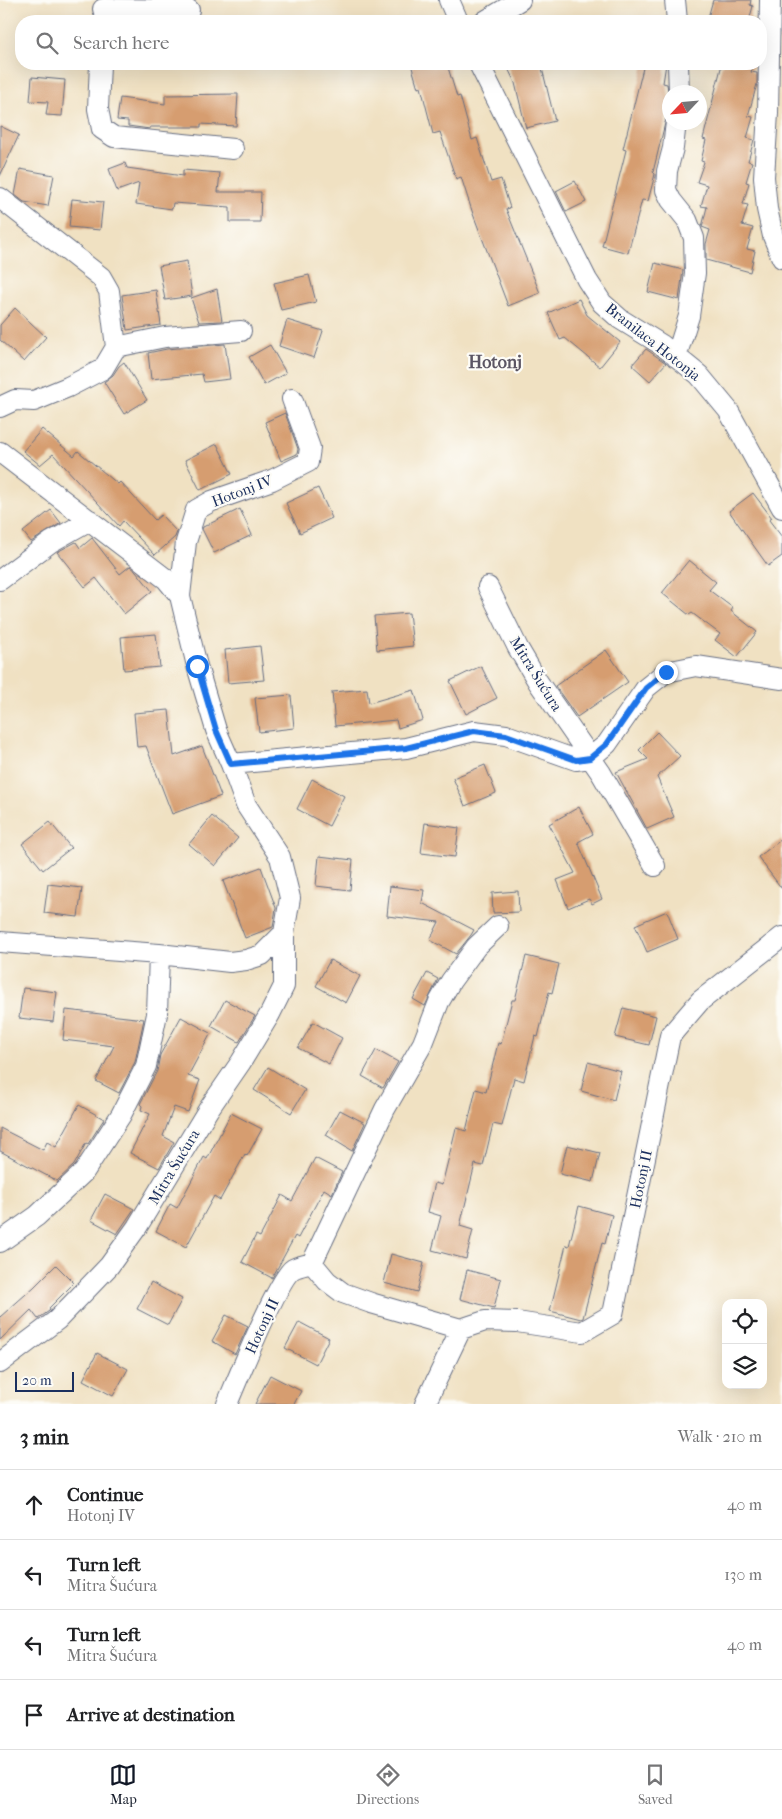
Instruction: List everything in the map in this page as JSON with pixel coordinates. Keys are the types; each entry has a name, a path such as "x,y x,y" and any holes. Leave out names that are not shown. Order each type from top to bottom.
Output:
{"street":[{"path":"449,0 455,15"},
{"path":"495,15 520,0"},
{"path":"675,0 676,15"},
{"path":"770,0 768,113 764,177 772,236 782,258"},
{"path":"102,10 188,10"},
{"path":"100,70 98,109 102,129 114,138 233,149"},
{"name":"Branilaca Hotonja","path":"482,70 587,280 602,303 620,319 662,345 699,375 728,410 782,508"},
{"path":"678,70 679,85"},
{"path":"675,130 667,171 666,190 671,200 688,220 694,238 694,273 689,316 676,357"},
{"path":"0,198 101,277 109,291 116,347 103,369 68,387 34,401 15,400 0,407"},
{"path":"116,347 165,336 241,331"},
{"name":"Hotonj IV","path":"231,764 216,730 197,666 180,596 186,542 196,510 212,502 272,480 308,462 310,448 292,399"},
{"name":"Hotonj IV","path":"0,452 166,579 180,596"},
{"path":"0,580 51,542 90,520"},
{"name":"Mitra Šućura","path":"488,587 518,648 538,682 590,758 656,866"},
{"path":"231,764 406,748 474,731 506,735 576,760 590,758 607,744 646,688 666,672 696,666 782,679"},
{"name":"Mitra Šućura","path":"0,1363 57,1320 109,1266 137,1227 208,1110 241,1062 270,1014 284,986 284,933 290,898 280,857 246,805 231,764"},
{"path":"425,1404 461,1329 371,1303 344,1293 326,1281 312,1263 385,1109 423,1043 439,1002 451,980 476,947 498,926"},
{"path":"0,942 159,954 230,962 262,955 284,933"},
{"name":"Hotonj II","path":"461,1329 485,1321 517,1322 582,1332 613,1314 670,1036 700,1001 782,937"},
{"path":"0,1242 38,1216 84,1172 125,1108 146,1066 157,1014 159,954"},
{"name":"Hotonj II","path":"226,1404 270,1306 285,1278 292,1269 312,1263"}],"building":[{"path":"713,0 751,0 750,5 753,6 751,15 709,15"},
{"path":"413,70 449,70 457,97 460,96 472,140 477,138 491,182 501,179 510,208 506,209 540,293 508,306 461,177 456,179 440,132 433,134 421,87 418,88"},
{"path":"509,70 542,70 555,121 526,128 515,83"},
{"path":"643,70 665,70 663,83 667,85 662,85 663,130 653,172 655,174 648,201 642,200 628,253 602,246 626,150 623,149"},
{"path":"720,70 752,70 751,72 757,73 757,84 748,116 753,117 747,138 754,140 748,161 752,162 746,182 749,183 743,204 748,205 742,225 753,228 747,249 755,251 750,272 706,260 706,244 710,230 702,227 707,207 701,206 707,185 697,182 704,162 701,161 706,140 703,139 705,130 707,130"},
{"path":"32,77 65,80 62,116 46,115 48,102 30,101"},
{"path":"238,94 236,126 201,124 201,127 150,127 150,129 128,126 128,121 117,120 120,98 165,104 165,95"},
{"path":"0,126 19,135 0,176"},
{"path":"125,163 127,168 183,176 183,170 220,173 218,192 261,192 260,222 230,222 230,207 173,203 172,209 136,204 139,183 117,191 109,169"},
{"path":"20,169 54,175 48,206 24,202 15,195"},
{"path":"575,181 586,202 566,212 556,191"},
{"path":"72,199 103,202 100,230 69,227"},
{"path":"187,261 192,296 165,300 159,266"},
{"path":"655,263 683,270 679,300 648,292"},
{"path":"309,275 316,302 281,310 274,283"},
{"path":"217,289 222,321 199,322 191,298"},
{"path":"156,290 161,325 127,330 122,295"},
{"path":"579,299 587,315 620,342 600,367 565,338 560,340 548,313"},
{"path":"15,308 46,337 24,362 0,340 0,325"},
{"path":"287,320 323,331 314,358 279,346"},
{"path":"225,344 230,379 204,382 202,374 151,379 148,353 167,349"},
{"path":"270,345 286,373 264,385 249,357"},
{"path":"646,349 666,363 650,381 632,365"},
{"path":"124,362 147,400 124,414 104,382"},
{"path":"285,413 298,449 297,454 281,461 265,422"},
{"path":"42,429 74,456 78,451 118,484 120,482 155,520 161,515 177,532 175,537 155,555 123,521 119,526 53,454 40,465 23,451"},
{"path":"217,444 232,474 200,490 185,460"},
{"path":"318,488 332,518 300,533 286,503"},
{"path":"753,493 772,518 769,520 782,537 782,556 768,566 729,511"},
{"path":"240,509 252,535 214,553 202,529 203,527"},
{"path":"51,510 61,523 31,542 23,532"},
{"path":"92,538 120,574 130,566 152,591 124,614 96,578 85,587 57,552 76,542 80,548"},
{"path":"689,560 716,582 709,590 733,608 731,611 757,632 737,657 715,640 720,634 692,613 689,615 662,593"},
{"path":"409,613 413,646 377,650 374,616"},
{"path":"156,634 160,667 124,670 121,637"},
{"path":"260,646 264,680 228,683 225,650"},
{"path":"606,650 628,682 577,717 555,686"},
{"path":"481,666 497,698 466,714 450,681"},
{"path":"367,689 369,703 414,690 423,720 398,728 396,720 335,726 332,692"},
{"path":"291,695 294,728 259,732 255,698"},
{"path":"169,710 174,756 202,746 221,796 172,814 146,746 137,747 134,713"},
{"path":"657,732 680,756 657,777 674,817 647,829 616,772 648,759 639,750"},
{"path":"485,765 496,793 465,806 453,778"},
{"path":"312,779 344,796 329,826 297,809"},
{"path":"579,807 593,834 578,842 602,899 592,904 589,899 568,908 557,880 575,873 549,824"},
{"path":"212,816 238,838 215,866 189,844"},
{"path":"50,822 71,848 43,870 22,844"},
{"path":"425,823 459,828 455,857 421,853"},
{"path":"782,839 782,889 758,857"},
{"path":"319,856 353,860 350,890 316,886"},
{"path":"261,867 276,908 273,927 245,938 223,881"},
{"path":"48,884 82,888 78,917 44,913"},
{"path":"390,886 424,890 422,903 474,930 456,954 430,940 439,922 387,916"},
{"path":"518,891 519,912 493,913 492,893"},
{"path":"667,911 678,939 647,952 635,925"},
{"path":"526,956 559,964 552,993 549,992 538,1037 535,1036 524,1081 514,1078 502,1126 493,1124 483,1166 475,1164 460,1226 473,1230 466,1259 432,1250 441,1216 428,1212 435,1183 442,1185 456,1128 466,1131 476,1089 486,1092 498,1043 501,1044"},
{"path":"330,960 360,976 346,1003 316,986"},
{"path":"427,973 438,979 425,1006 413,999"},
{"path":"23,988 57,992 53,1022 19,1018"},
{"path":"225,1000 255,1016 239,1042 211,1026"},
{"path":"623,1008 656,1016 649,1045 615,1037"},
{"path":"66,1010 144,1019 135,1062 119,1093 96,1081 114,1046 63,1040"},
{"path":"181,1017 211,1033 188,1076 200,1080 188,1112 174,1107 163,1136 174,1142 159,1168 130,1153 150,1114 141,1110 142,1106 140,1104 157,1071 160,1055"},
{"path":"313,1022 342,1038 329,1064 298,1048"},
{"path":"376,1050 398,1062 383,1088 362,1076"},
{"path":"588,1062 621,1071 614,1100 581,1091"},
{"path":"268,1067 305,1090 291,1113 254,1090"},
{"path":"79,1105 104,1119 88,1144 86,1143 74,1165 57,1181 0,1151 0,1128 43,1150 47,1142 56,1147"},
{"path":"340,1110 365,1123 352,1151 326,1135"},
{"path":"231,1113 262,1129 247,1156 245,1154 220,1200 214,1196 186,1247 156,1231 170,1204 177,1208 204,1157 207,1159"},
{"path":"567,1145 600,1153 593,1182 560,1174"},
{"path":"315,1158 342,1172 332,1194 324,1189 298,1238 295,1236 272,1278 242,1262 256,1235 260,1237 282,1195 292,1201"},
{"path":"105,1194 134,1209 117,1234 91,1220"},
{"path":"579,1206 612,1215 605,1244 602,1243 583,1318 581,1319 550,1311 566,1245 569,1246"},
{"path":"391,1254 424,1263 417,1292 384,1283"},
{"path":"56,1265 74,1283 49,1308 49,1311 38,1319 31,1310 0,1340 0,1317"},
{"path":"467,1270 501,1279 494,1308 460,1299"},
{"path":"151,1282 182,1299 168,1325 137,1309"},
{"path":"226,1315 248,1326 235,1354 212,1341"},
{"path":"299,1322 329,1338 316,1364 285,1348"},
{"path":"97,1353 128,1369 113,1396 83,1380"},
{"path":"270,1375 301,1391 294,1404 255,1404"}],"district":[{"name":"Hotonj","path":"495,362"}],"route":[{"path":"197,666 216,730 231,764 406,748 474,731 506,735 576,760 590,758 607,744 646,688 666,672"}]}
